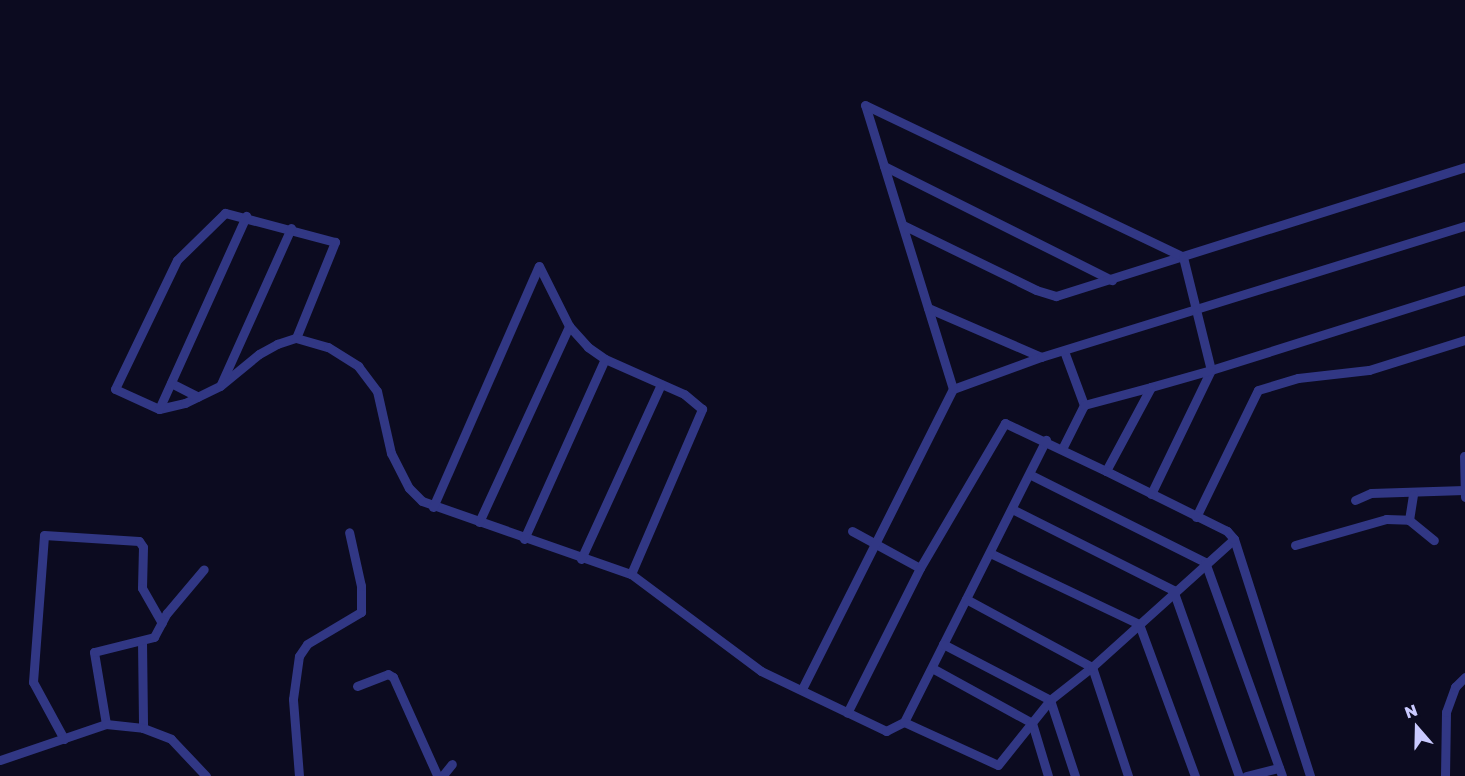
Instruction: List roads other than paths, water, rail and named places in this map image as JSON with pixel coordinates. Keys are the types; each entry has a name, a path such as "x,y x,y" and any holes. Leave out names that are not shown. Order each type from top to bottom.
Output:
{"street":[{"path":"953,389 865,105 1183,257 1198,310 1211,370 1151,494"},
{"path":"884,166 1112,280"},
{"path":"903,225 1050,296 1112,280 1465,167"},
{"path":"297,338 335,242 246,216 225,213 219,216 177,260 115,389 159,409 198,397 220,386 259,354 297,338 339,352 358,366 377,391 391,453 409,488 434,507 581,559 631,574 761,672 802,689 886,731 904,722 1031,475 1046,440"},
{"path":"159,409 246,216"},
{"path":"802,689 953,389 1041,357 1465,226"},
{"path":"220,386 291,228"},
{"path":"434,507 539,266 569,326 588,348 605,359 698,402 702,409 631,574"},
{"path":"1084,405 1211,370 1465,290"},
{"path":"928,308 1041,357"},
{"path":"479,522 569,326"},
{"path":"1196,517 1258,390 1298,378 1369,370 1465,340"},
{"path":"1063,447 1084,405 1064,351"},
{"path":"524,539 605,359"},
{"path":"171,383 198,397"},
{"path":"581,559 660,384"},
{"path":"1106,471 1150,387"},
{"path":"847,712 920,568 1005,423 1063,447 1227,531 1234,539 1310,776"},
{"path":"1355,500 1371,493 1465,494 1464,456"},
{"path":"1031,475 1205,562 1280,772 1246,776"},
{"path":"1409,520 1413,494"},
{"path":"1012,509 1173,590 1239,776"},
{"path":"1295,545 1386,519 1409,520 1434,540"},
{"path":"852,531 920,568"},
{"path":"299,776 293,699 299,657 307,644 361,612 361,586 349,532"},
{"path":"64,739 33,682 44,536 139,541 143,547 142,588 162,623"},
{"path":"904,722 998,765 1050,700 1092,667 1173,590 1234,539"},
{"path":"990,553 1139,624 1196,776"},
{"path":"106,724 94,652 154,637 162,623 204,569"},
{"path":"966,599 1092,667 1128,776"},
{"path":"142,641 143,728"},
{"path":"943,644 1050,700 1075,776"},
{"path":"932,668 1032,723 1048,776"},
{"path":"357,686 388,674 393,677 440,776 452,764"},
{"path":"1445,776 1446,712 1452,693 1465,677"},
{"path":"0,760 106,724 143,728 171,740 206,776"}]}
